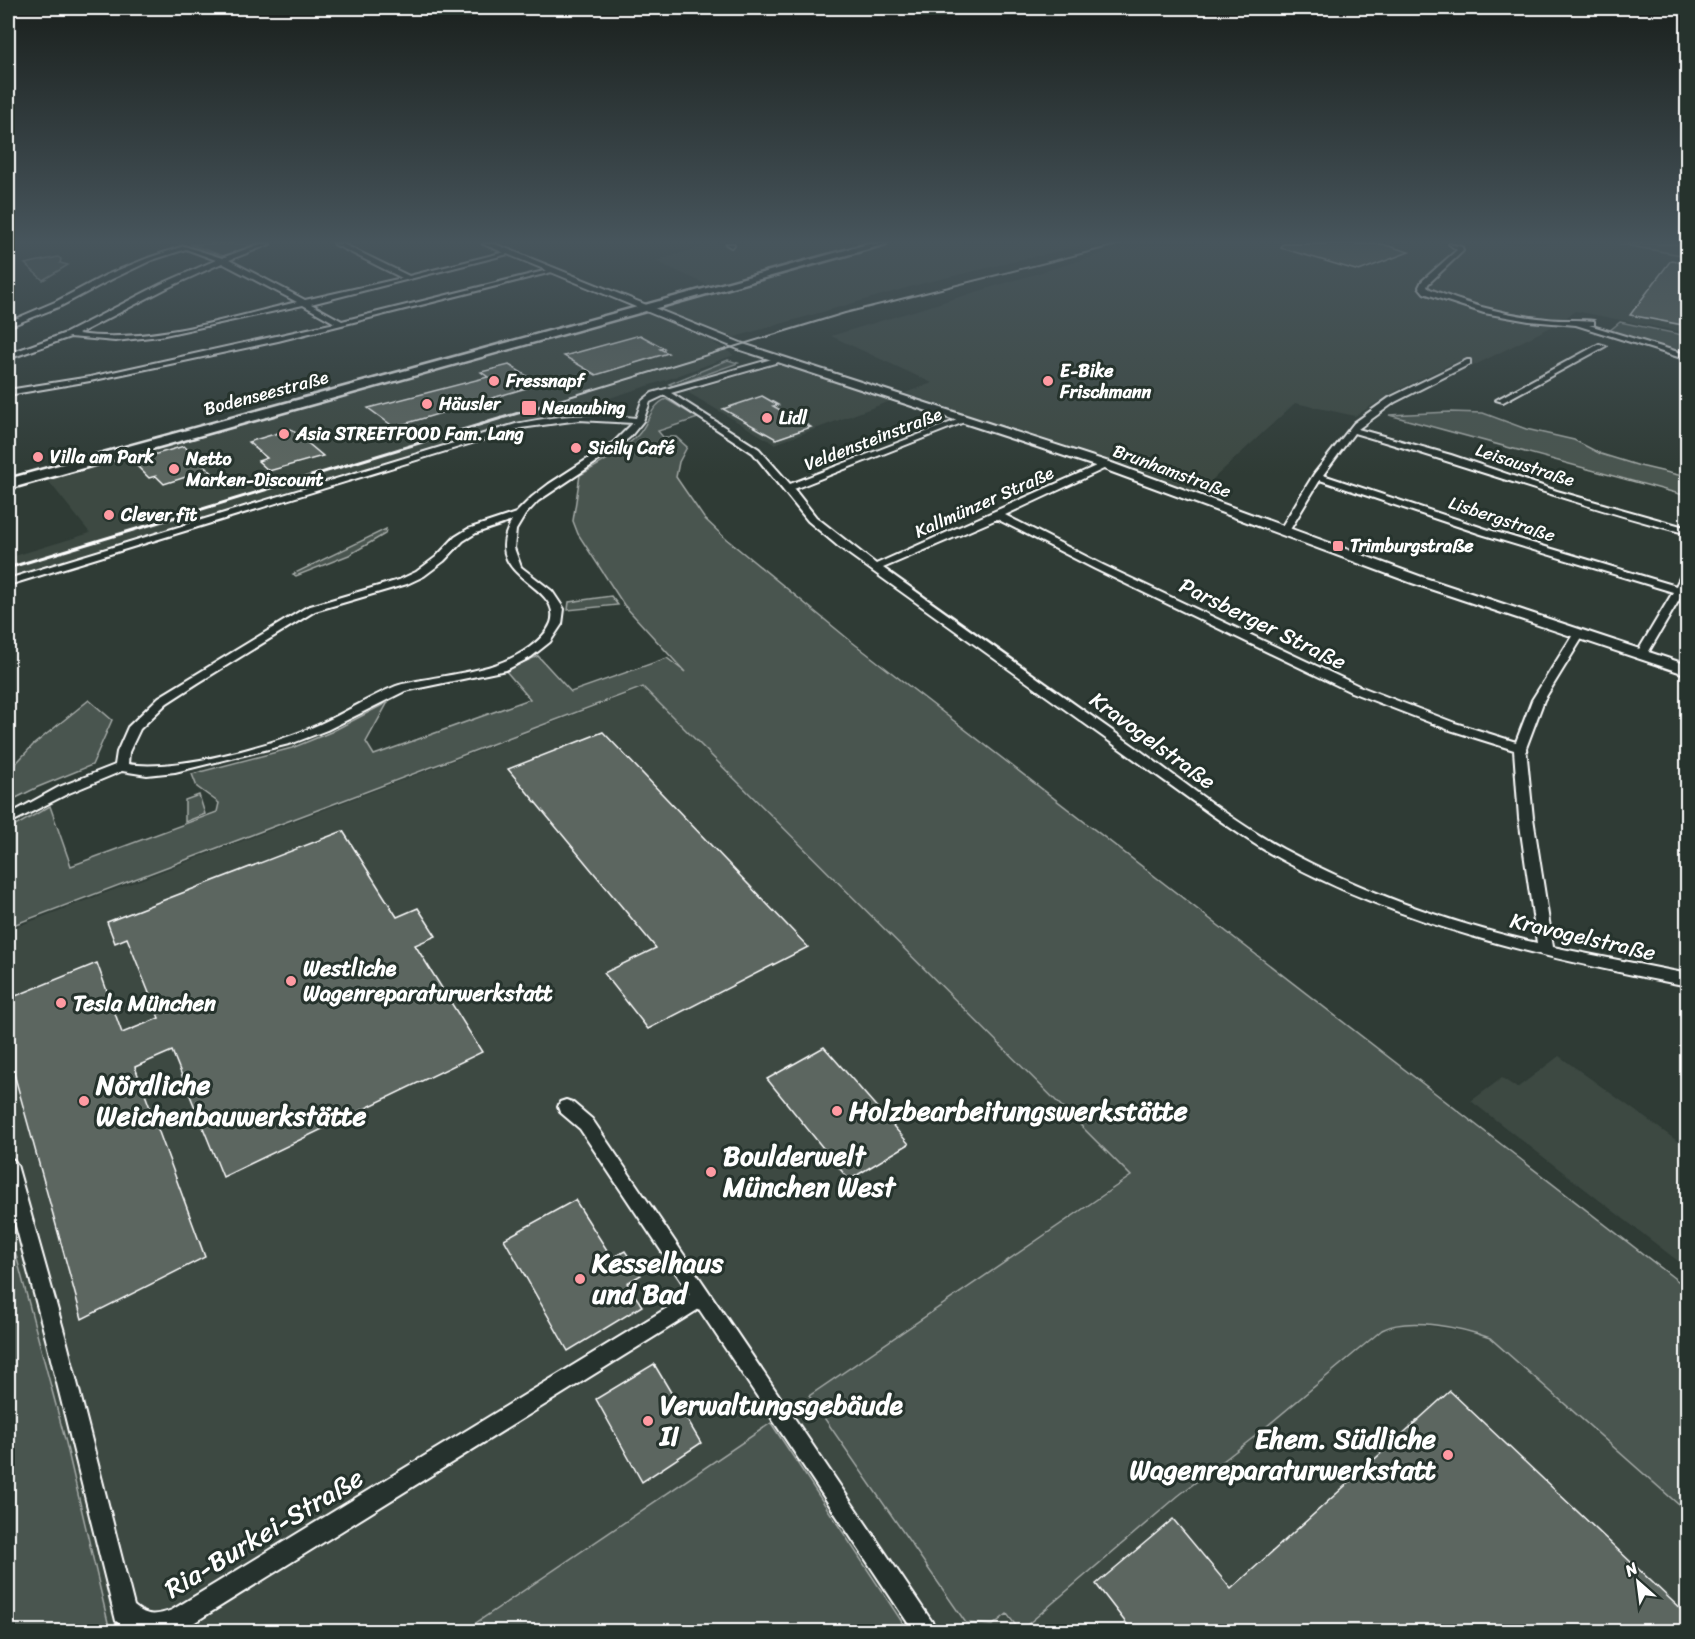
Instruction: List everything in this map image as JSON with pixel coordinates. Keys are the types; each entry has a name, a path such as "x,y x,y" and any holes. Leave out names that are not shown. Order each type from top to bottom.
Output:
{"main road":[{"name":"Bodenseestraße","path":"8,484 601,320"}],"street":[{"path":"8,357 69,335 101,320"},
{"path":"69,335 94,340 140,337 220,320"},
{"path":"336,320 341,323"},
{"path":"8,393 191,358 351,320"},
{"name":"Brunhamstraße","path":"674,320 756,351 1105,465 1578,635 1688,670"},
{"path":"1552,320 1587,326 1617,338 1688,358"},
{"path":"1572,323 1591,323"},
{"path":"1500,400 1617,338"},
{"path":"736,370 756,351"},
{"path":"8,820 64,790 121,767 147,771 175,768 258,748 323,727 401,688 502,668 526,656 544,642 556,624 558,609 548,594 516,568 510,543 520,515 540,492 604,453 632,431 639,421 648,398 779,358"},
{"path":"1284,531 1317,476 1352,430 1366,416 1467,362"},
{"path":"645,404 693,384"},
{"name":"Kravogelstraße","path":"669,395 756,452 812,519 843,545 1217,812 1277,851 1349,887 1445,924 1546,952 1688,980"},
{"path":"8,582 519,426 543,420 606,416 639,421"},
{"name":"Veldensteinstraße","path":"788,488 968,419"},
{"name":"Leisaustraße","path":"1352,430 1448,457 1554,493 1688,531"},
{"name":"Kallmünzer Straße","path":"875,568 1105,465"},
{"name":"Lisbergstraße","path":"1317,476 1485,532 1683,592"},
{"path":"121,767 123,752 134,727 163,700 194,680 311,609 403,582 420,574 440,559 459,539 472,531 520,515"},
{"name":"Parsberger Straße","path":"997,515 1099,567 1355,689 1451,726 1520,748"},
{"path":"1641,656 1683,592 1688,571"},
{"path":"1546,952 1526,818 1520,748 1538,700 1578,635"},
{"path":"566,1107 586,1124 928,1632"},
{"name":"Ria-Burkei-Straße","path":"8,1165 56,1339 124,1613 137,1625 159,1627 179,1619 703,1296"}],"shaded area":[{"path":"619,320 793,320 714,343 734,355 591,404 573,415 535,420 475,435 8,577 8,558 90,533 46,478"},
{"path":"882,320 1562,320 1471,367 1455,362 1398,390 1355,416 1295,403 1198,493 905,393 932,383 831,336"},
{"path":"1623,320 1687,320 1687,333"},
{"path":"1620,322 1687,336 1687,354 1608,332"},
{"path":"728,360 738,363 673,386 669,384"},
{"path":"780,364 792,365 893,400 775,444 687,392"},
{"path":"666,399 698,418 658,431 663,437 676,437 687,447 679,462 676,477 704,518 725,538 852,642 1687,1288 1687,1512 1490,1338 1436,1325 1393,1326 1382,1330 1254,1437 1178,1496 1020,1631 1007,1614 993,1625 966,1623 809,1396 1131,1176 643,687 8,927 8,830 50,806 71,866 217,812 219,803 197,787 192,774 292,748 331,732 388,702 366,742 374,755 530,699 505,670 538,656 571,692 667,658 685,672 624,605 578,534 573,521 580,475 611,457 638,435 656,406"},
{"path":"1483,413 1526,429 1574,440 1601,454 1687,477 1687,496 1389,415"},
{"path":"386,529 385,534 349,555 296,576 293,574"},
{"path":"611,596 618,605 568,610 569,602"},
{"path":"644,688 1131,1176 809,1396 1019,1630 1178,1496 1254,1437 1382,1330 1393,1324 1410,1323 1476,1333 1490,1338 1687,1512 1687,1631 908,1631 771,1423 464,1631 51,1631 8,1439 8,930"},
{"path":"89,700 112,720 92,765 8,802 8,772 33,745"},
{"path":"199,795 205,814 185,822 185,800"},
{"path":"1559,1056 1687,1148 1687,1268 1471,1101 1502,1078 1517,1088"},
{"path":"8,1225 66,1443 110,1631 8,1631"},
{"path":"771,1423 908,1631 464,1631"}],"building":[{"path":"1659,320 1688,320 1688,326"},
{"path":"640,335 664,348 660,349 668,353 596,375 564,356"},
{"path":"509,365 540,384 394,427 368,408 488,377 481,372"},
{"name":"Lidl","path":"762,396 778,405 773,406 811,427 776,439 723,409"},
{"path":"291,429 323,456 269,471 258,461 267,458 248,442"},
{"name":"Netto Marken-Discount","path":"184,446 212,473 195,478 192,475 164,484 156,476 149,478 132,461"},
{"path":"603,732 808,947 648,1029 604,973 656,948 508,769"},
{"name":"Westliche Wagenreparaturwerkstatt","path":"343,831 397,917 418,908 436,936 415,945 482,1052 223,1177 172,1051 135,1067 205,1257 82,1319 8,1052 8,999 97,963 122,1033 159,1018 127,938 115,943 107,922"},
{"name":"Holzbearbeitungswerkstätte","path":"824,1047 909,1144 849,1180 767,1079"},
{"name":"Kesselhaus und Bad","path":"575,1200 612,1258 625,1251 641,1275 627,1283 642,1306 568,1351 504,1239"},
{"name":"Verwaltungsgebäude II","path":"654,1364 701,1443 642,1482 596,1399"},
{"name":"Ehem. Südliche Wagenreparaturwerkstatt","path":"1450,1391 1688,1616 1688,1632 1133,1632 1096,1584 1173,1519 1231,1589"}],"railway":[{"path":"543,405 820,320"},
{"path":"8,568 548,404"}],"place":[{"name":"Fressnapf","path":"494,381"},
{"name":"E-Bike Frischmann","path":"1048,381"},
{"name":"Häusler","path":"427,404"},
{"name":"Neuaubing","path":"529,408"},
{"name":"Lidl","path":"767,418"},
{"name":"Asia STREETFOOD Fam. Lang","path":"284,434"},
{"name":"Sicily Café","path":"576,448"},
{"name":"Villa am Park","path":"38,457"},
{"name":"Netto Marken-Discount","path":"174,469"},
{"name":"Clever fit","path":"109,515"},
{"name":"Trimburgstraße","path":"1338,546"},
{"name":"Westliche Wagenreparaturwerkstatt","path":"291,981"},
{"name":"Tesla München","path":"61,1003"},
{"name":"Nördliche Weichenbauwerkstätte","path":"84,1101"},
{"name":"Holzbearbeitungswerkstätte","path":"837,1111"},
{"name":"Boulderwelt München West","path":"711,1172"},
{"name":"Kesselhaus und Bad","path":"580,1279"},
{"name":"Verwaltungsgebäude II","path":"648,1421"},
{"name":"Ehem. Südliche Wagenreparaturwerkstatt","path":"1448,1455"}]}
